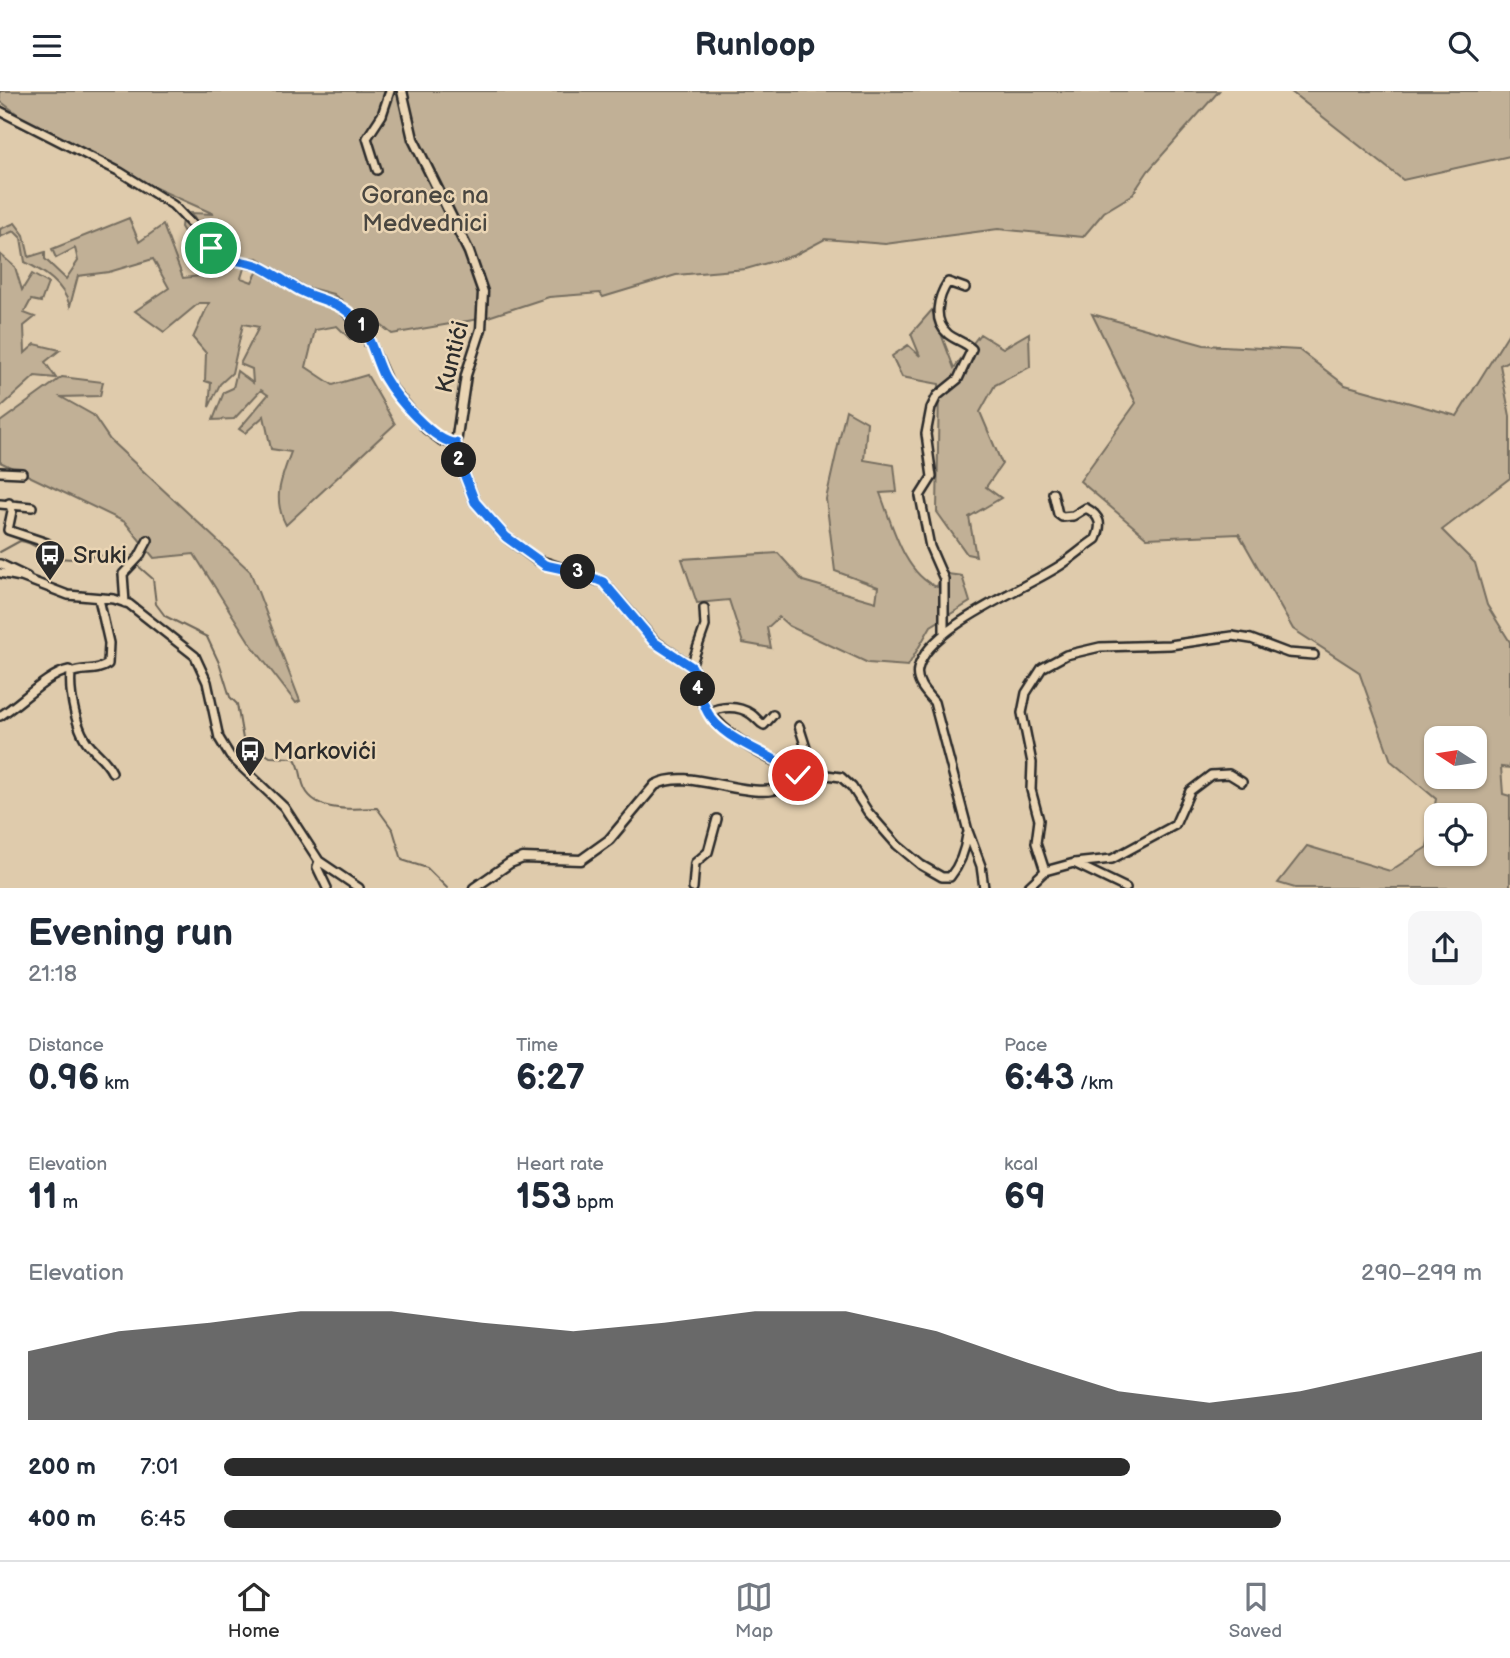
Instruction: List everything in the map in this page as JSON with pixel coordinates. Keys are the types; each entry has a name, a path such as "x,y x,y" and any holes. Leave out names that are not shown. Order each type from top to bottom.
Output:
{"street":[{"path":"377,170 367,138 382,115 390,91"},
{"name":"Kuntići","path":"402,91 413,139 469,252 483,292 481,329 466,375 456,443 461,466 475,502 506,537 545,565 581,573 603,582 654,642 691,666"},
{"path":"0,111 120,172 173,205 224,258 259,266 303,292 338,304 365,331 388,383 426,429 442,441 456,443"},
{"path":"944,633 944,579 930,547 920,496 932,477 926,434 931,408 937,396 953,387 972,349 946,332 938,312 939,295 948,282 965,288"},
{"path":"0,472 22,473"},
{"path":"984,888 981,866 968,831 934,702 920,685 917,671 924,657 944,633 1060,566 1096,540 1098,516 1086,508 1073,516 1062,517 1058,514 1053,493"},
{"path":"9,503 12,511 8,530 47,543"},
{"path":"0,504 32,507"},
{"path":"125,603 123,573 139,557 148,540"},
{"path":"0,564 25,574 30,580"},
{"path":"0,573 30,580 68,595 125,603 195,656 207,682 219,738 224,747 284,807 319,861 359,888"},
{"path":"0,716 32,695 56,673 69,670 71,673 91,672 108,664 109,643 99,599"},
{"path":"704,608 705,626 691,666 700,698 708,713 726,733 802,773 841,777 852,787 883,832 911,857 942,877 950,877 953,873 963,855 968,831"},
{"path":"1045,871 1036,843 1039,820 1031,790 1032,764 1022,713 1026,693 1042,668 1066,655 1100,647 1170,645 1232,636 1251,639 1288,653 1314,655"},
{"path":"71,673 77,715 84,737 91,748 104,757 113,772"},
{"path":"708,713 719,708 737,708 752,714 764,725 773,715"},
{"path":"474,888 510,863 523,858 581,860 609,840 654,785 663,780 683,778 723,787 772,789 796,781 802,773 806,748 799,726"},
{"path":"1027,888 1045,871 1074,863 1112,859 1159,831 1175,825 1190,791 1211,775 1229,774 1242,782"},
{"path":"693,888 695,863 708,852 717,819"},
{"path":"319,861 317,867 327,888"},
{"path":"1074,863 1126,888"}],"green space":[{"name":"Goranec na Medvednici","path":"0,91 1219,91 1148,171 1132,195 1104,212 1083,237 998,229 885,244 825,239 795,255 746,269 676,275 603,297 600,293 549,297 485,318 392,334 366,313 363,319 333,294 306,287 258,258 233,257 213,247 191,213 214,214 59,145 0,101"},
{"path":"1290,91 1510,91 1510,156 1403,180"},
{"path":"129,218 139,242 163,225 183,278 210,275 181,227 182,219 221,267 245,265 241,278 252,282 260,267 303,294 337,304 356,320 373,351 364,346 364,337 358,335 351,340 337,326 315,330 306,367 333,385 367,375 395,424 286,525 279,498 281,480 291,452 271,449 264,416 245,433 239,429 268,395 261,390 234,419 213,420 224,392 233,388 237,371 253,383 252,369 240,364 259,327 243,324 232,373 220,384 209,407 211,383 205,381 206,353 193,338 209,303 199,303 164,332 135,311 169,288 153,259 109,272 78,276 70,306 63,291 52,279 25,262 21,238 14,231 0,237 0,229 15,223 24,235 29,257 45,252 45,259 66,279 78,261 75,248 56,258 52,249"},
{"path":"0,254 15,267 22,290 32,274 48,283 41,302 31,300 24,313 35,317 24,326 25,353 35,344 60,350 45,362 56,378 35,376 0,408"},
{"path":"932,310 954,368 980,334 1003,348 1029,333 1030,367 995,385 980,412 1002,464 986,487 1001,498 969,517 976,556 967,554 937,512 939,384 902,377 892,356 908,345 920,356 911,334"},
{"path":"1092,314 1204,345 1299,350 1345,385 1457,416 1510,331 1510,360 1500,365 1510,416 1510,478 1442,530 1475,563 1487,605 1510,642 1510,768 1501,767 1503,794 1510,796 1510,888 1295,888 1278,883 1307,846 1390,871 1424,849 1424,866 1487,866 1487,803 1435,803 1436,799 1424,789 1488,789 1488,726 1424,726 1424,789 1391,761 1359,672 1293,629 1239,534 1147,538 1080,481 1136,403"},
{"path":"62,377 103,382 100,396 61,397 93,415 110,440 250,571 300,701 296,703 250,643 194,554 154,558 125,522 0,462 0,422"},
{"path":"846,410 867,422 864,460 894,465 897,492 880,493 908,560 926,581 937,587 941,573 962,576 970,602 931,626 908,666 868,663 789,626 779,617 767,628 771,648 743,643 729,600 697,603 682,559 778,553 803,581 876,602 878,587 835,571 826,499"}],"waterway":[{"path":"0,552 20,541 65,559 114,555 132,562"},
{"path":"137,565 153,579 156,604 165,616 207,637 220,665 230,697 237,704 243,739 270,757 294,758 303,784 315,801 335,808 377,808 393,830 402,860 427,868 447,888"}],"place":[{"name":"Sruki","path":"50,582"},
{"name":"Markovići","path":"250,778"}],"route":[{"path":"211,248 224,258 259,266 303,292 331,301 348,311 371,341 388,383 426,429 442,441 456,443 467,487 491,522 506,537 545,565 581,573 603,582 654,642 692,667 700,698 708,713 726,733 798,775"}]}
